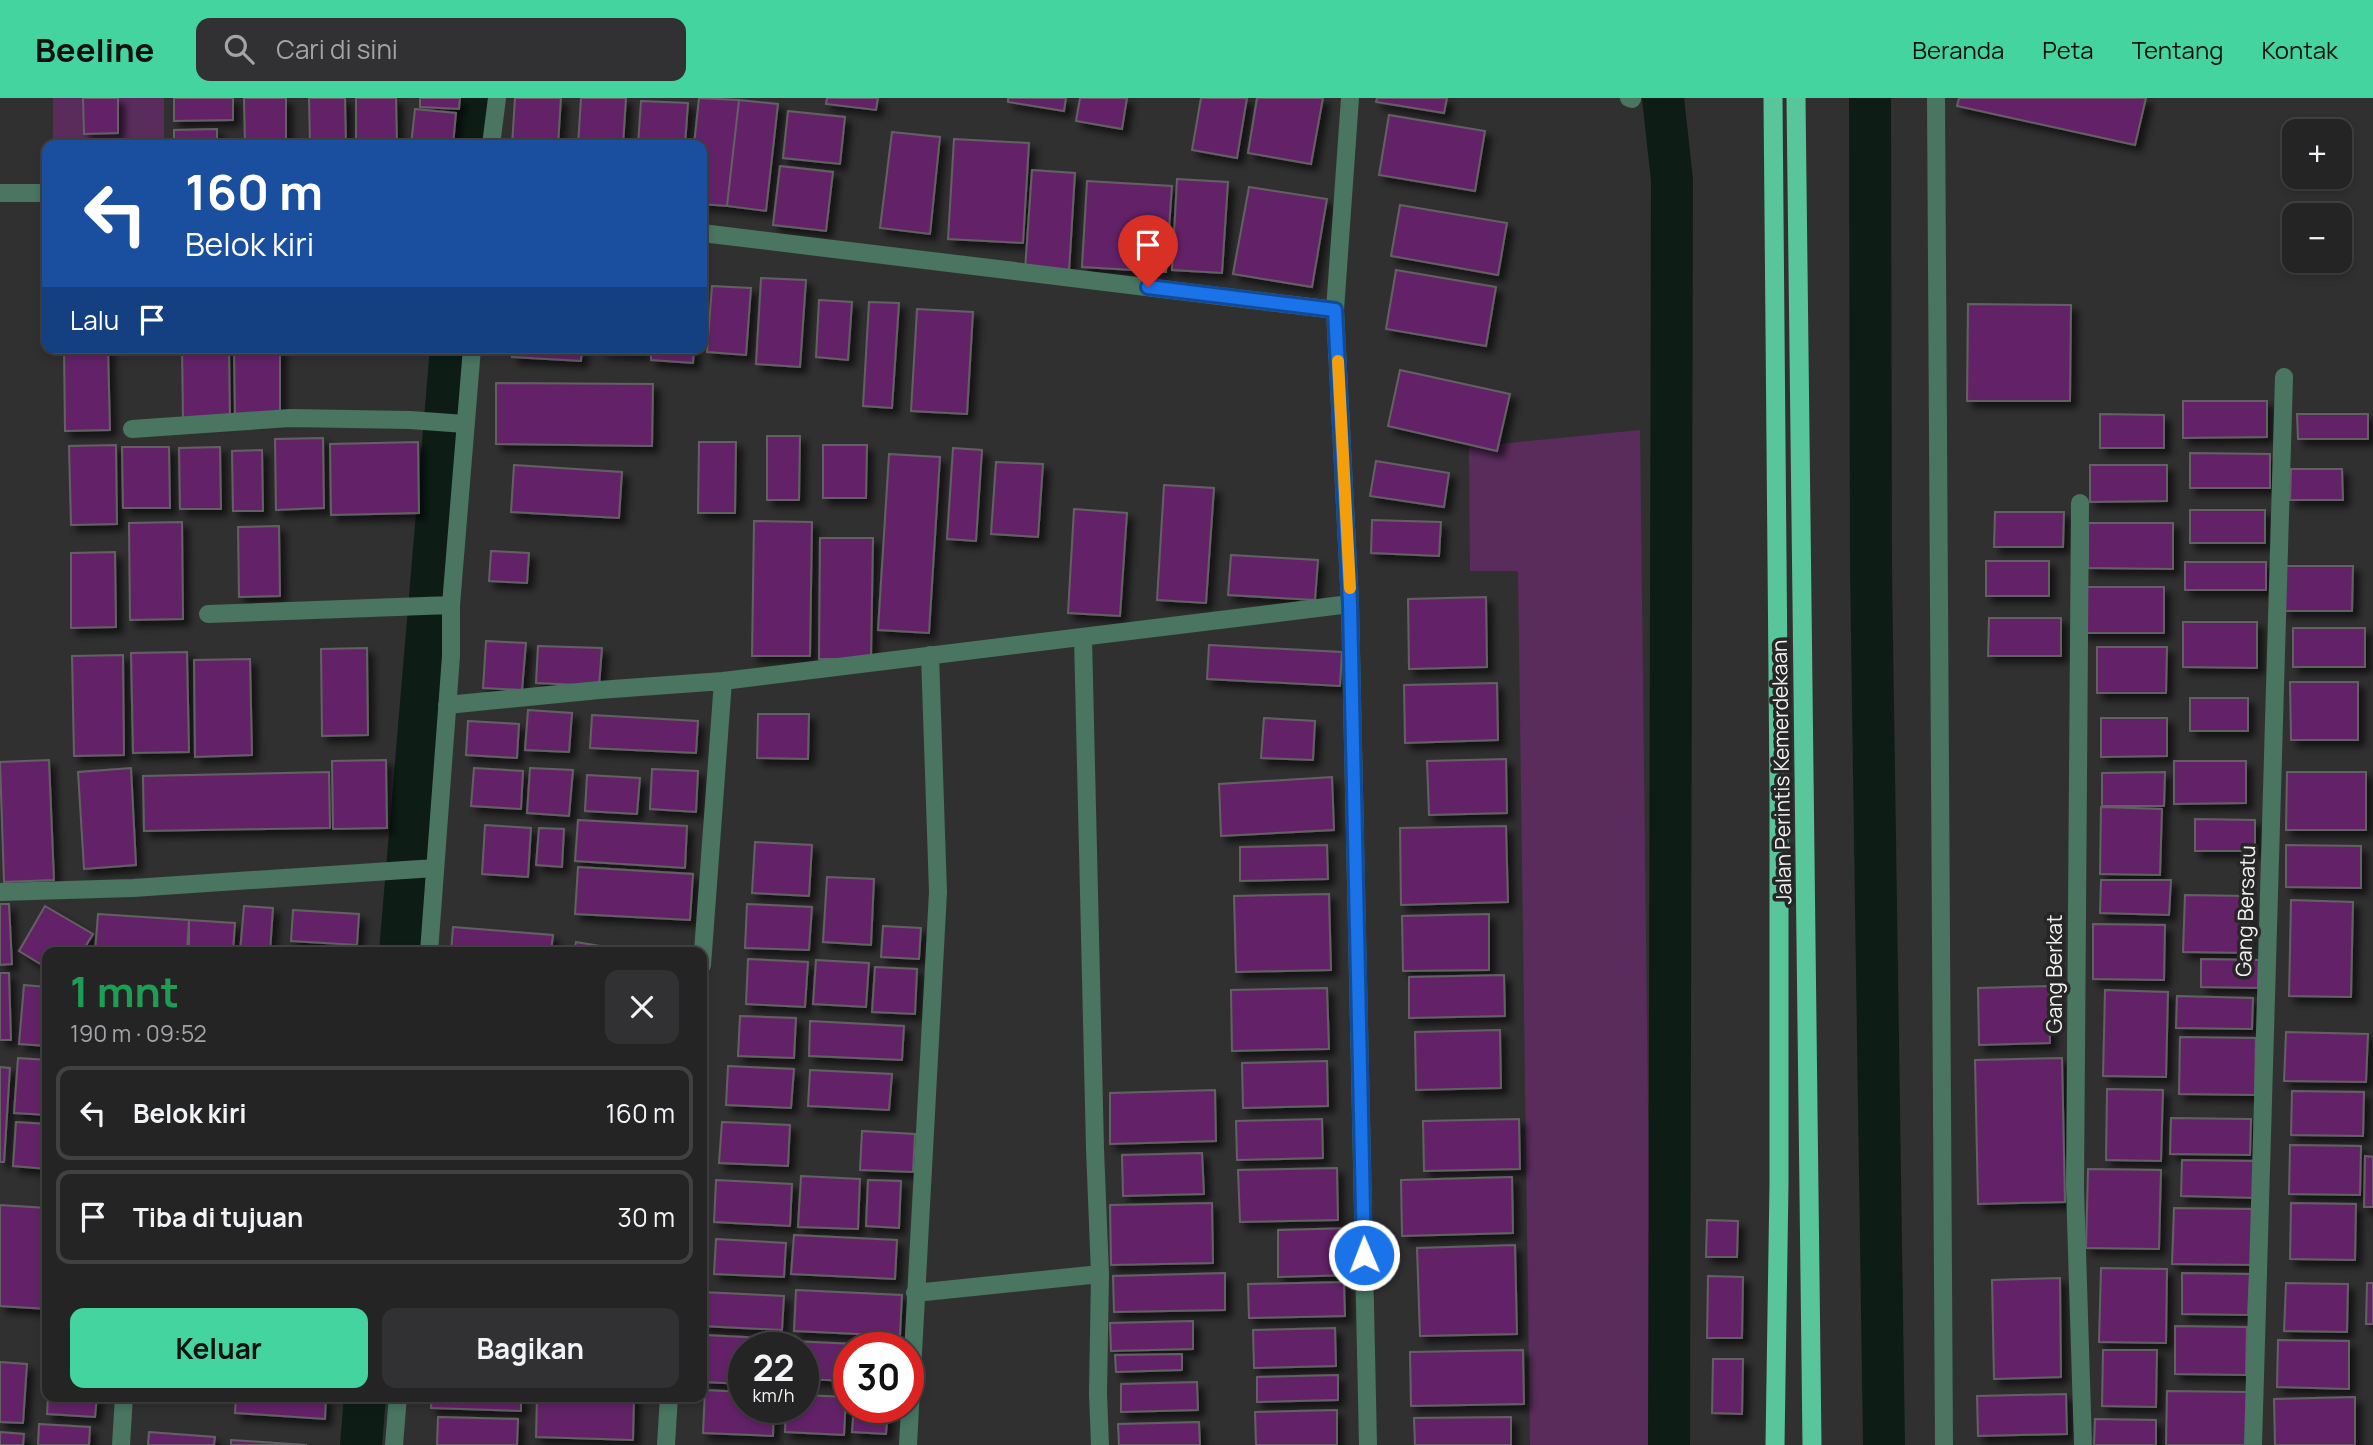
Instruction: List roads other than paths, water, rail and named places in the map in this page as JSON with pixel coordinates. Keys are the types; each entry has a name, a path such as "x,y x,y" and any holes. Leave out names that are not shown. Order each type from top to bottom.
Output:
{"highway":[{"name":"Jalan Perintis Kemerdekaan","path":"1773,98 1779,776 1779,1169 1775,1445"},
{"name":"Jalan Perintis Kemerdekaan","path":"1796,98 1812,1445"}],"street":[{"path":"492,140 497,98"},
{"path":"1350,98 1335,310 1350,604 1368,1445"},
{"path":"1937,98 1944,1445"},
{"path":"0,193 42,193"},
{"path":"707,234 1335,310"},
{"path":"429,947 428,870 451,656 444,605 460,424 471,354"},
{"name":"Gang Bersatu","path":"2253,1445 2284,377"},
{"path":"132,429 290,418 410,420 460,424"},
{"name":"Gang Berkat","path":"2080,503 2075,1187 2083,1445"},
{"path":"447,705 723,681 1350,604"},
{"path":"208,614 444,605"},
{"path":"1083,637 1100,1274 1100,1445"},
{"path":"908,1445 937,892 930,655"},
{"path":"703,947 723,681"},
{"path":"0,892 133,888 428,870"},
{"path":"915,1293 1100,1274"},
{"path":"121,1445 124,1402"},
{"path":"394,1445 398,1402"},
{"path":"666,1445 669,1402"}],"waterway":[{"path":"468,140 472,98"},
{"path":"1663,98 1672,180 1669,1445"},
{"path":"1870,98 1871,569 1884,1445"},
{"path":"400,947 450,354"},
{"path":"361,1445 365,1402"}]}
